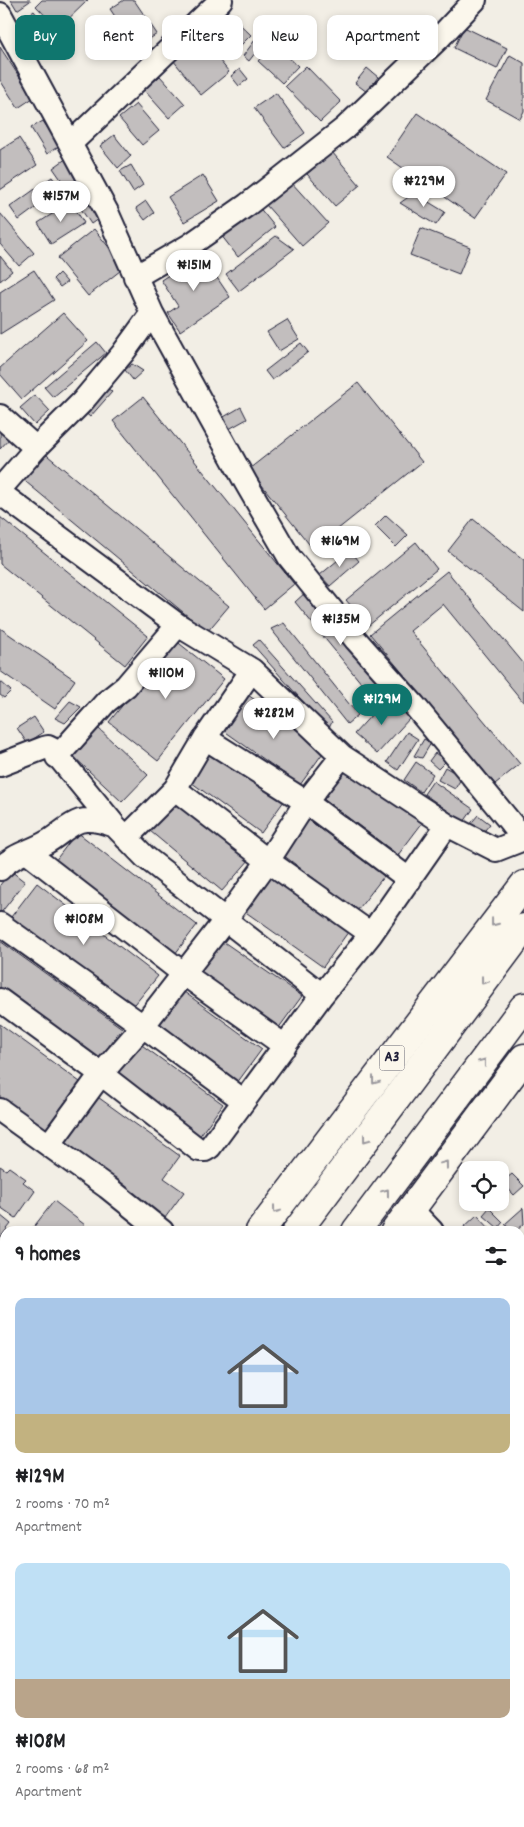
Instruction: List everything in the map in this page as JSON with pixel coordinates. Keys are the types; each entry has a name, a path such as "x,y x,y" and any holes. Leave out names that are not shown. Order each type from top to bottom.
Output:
{"main road":[{"name":"A3","path":"264,1226 524,885"},
{"name":"A3","path":"301,1226 524,928"},
{"path":"360,1226 524,1007"},
{"path":"399,1226 524,1058"}],"street":[{"path":"71,143 221,0"},
{"path":"136,277 190,246 345,128 440,37 475,0"},
{"path":"0,14 107,212 152,313 237,468 289,557 524,839 496,850 447,825 342,756 252,670 178,625 0,493"},
{"path":"0,489 36,448 82,402 123,353 152,313"},
{"path":"0,416 36,448"},
{"path":"57,757 106,702 126,686 178,625"},
{"path":"121,832 175,789 205,738 252,670"},
{"path":"205,738 306,802 410,880"},
{"path":"0,765 48,747 52,749 121,832 145,857 322,995"},
{"path":"49,1146 101,1074 143,1026 226,920 268,862 306,802 342,756"},
{"path":"175,789 268,862 371,934"},
{"path":"0,869 14,857 28,853 80,821 100,820 121,832"},
{"path":"0,1000 101,1074 199,1150 205,1150 210,1147 322,995 371,934 447,825"},
{"path":"28,853 184,974 286,1046"},
{"path":"0,924 143,1026 244,1102"},
{"path":"0,1110 107,1187 156,1226"},
{"path":"411,1209 427,1226"}],"building":[{"path":"11,0 30,0 30,1 17,10"},
{"path":"42,0 88,0 72,15 45,15 36,6"},
{"path":"124,0 134,0 144,15 114,15 110,9"},
{"path":"220,5 230,15 211,15"},
{"path":"34,11 37,15 29,15"},
{"path":"152,27 157,34 152,37"},
{"path":"243,27 251,35 243,43"},
{"path":"464,27 507,48 497,69 454,48"},
{"path":"253,43 253,56 249,61 243,56"},
{"path":"0,47 33,98 18,108 0,80"},
{"path":"510,55 524,63 524,111 520,119 486,100"},
{"path":"173,60 219,60 229,72 201,95"},
{"path":"291,60 298,66 282,83 258,61"},
{"path":"306,66 341,102 320,122 285,86"},
{"path":"367,68 378,77 367,92 355,83"},
{"path":"240,69 248,79 239,86 231,76"},
{"path":"160,76 185,104 169,118 144,90"},
{"path":"276,93 305,133 284,148 254,108"},
{"path":"136,104 159,131 142,145 119,118"},
{"path":"417,113 506,174 475,218 387,157"},
{"path":"43,121 59,146 47,154 31,128"},
{"path":"114,135 131,156 118,168 100,146"},
{"path":"19,138 37,165 0,190 0,150"},
{"path":"332,152 360,185 335,206 307,174"},
{"path":"67,158 83,181 69,191 53,168"},
{"path":"131,165 143,185 133,192 120,171"},
{"path":"203,175 219,201 184,222 168,197"},
{"path":"52,177 61,189 19,220 10,207"},
{"path":"291,182 328,223 302,246 266,205"},
{"path":"414,193 445,212 436,225 400,203"},
{"path":"88,195 102,216 91,224 77,203"},
{"path":"146,201 154,213 145,220 136,208"},
{"path":"71,202 84,223 51,244 38,223"},
{"path":"258,206 275,227 238,257 221,235"},
{"path":"0,213 34,253 19,266 0,244"},
{"path":"421,228 470,247 459,274 410,255"},
{"path":"94,229 125,267 88,296 57,258"},
{"path":"276,236 294,249 239,291 226,274"},
{"path":"201,254 230,297 180,331 168,313 178,306 161,280"},
{"path":"0,256 12,271 0,281"},
{"path":"34,270 54,300 0,334 0,292"},
{"path":"59,273 67,282 60,287 53,279"},
{"path":"63,313 88,341 22,399 0,374 0,368"},
{"path":"287,320 299,339 279,351 267,332"},
{"path":"97,342 106,353 53,397 44,387"},
{"path":"301,343 308,352 272,380 265,371"},
{"path":"132,364 143,371 133,380 125,370"},
{"path":"358,383 422,462 313,549 249,469"},
{"path":"104,385 112,392 90,417 82,410"},
{"path":"35,395 50,411 35,425 20,408"},
{"path":"143,397 294,584 264,609 113,421"},
{"path":"241,407 247,419 229,429 222,418"},
{"path":"0,429 10,438 0,449"},
{"path":"42,451 229,606 207,632 20,477"},
{"path":"386,515 408,535 396,547 375,526"},
{"path":"0,517 148,636 125,665 0,564"},
{"path":"473,519 524,560 524,612 448,551"},
{"path":"416,542 437,569 368,626 346,600"},
{"path":"350,550 359,561 330,586 320,575"},
{"path":"447,571 524,664 524,703 443,604 410,631 520,764 495,784 370,634"},
{"path":"306,592 387,691 375,700 295,602"},
{"path":"284,623 358,715 347,724 271,629"},
{"path":"0,628 75,680 55,709 0,671"},
{"path":"175,640 224,679 158,761 109,722"},
{"path":"259,640 332,722 328,730 253,645"},
{"path":"0,681 11,691 4,698 0,695"},
{"path":"248,695 325,750 300,785 223,730"},
{"path":"387,698 410,718 377,754 354,734"},
{"path":"70,701 81,707 65,723 55,718"},
{"path":"34,717 44,732 27,743 17,728"},
{"path":"98,728 148,775 122,802 72,755"},
{"path":"407,732 418,739 398,770 387,762"},
{"path":"424,739 431,743 422,758 414,756"},
{"path":"211,748 284,801 261,833 188,780"},
{"path":"435,753 446,761 438,769 429,761"},
{"path":"416,762 433,774 421,792 404,780"},
{"path":"348,765 423,822 398,855 322,798"},
{"path":"445,767 462,777 455,789 438,780"},
{"path":"433,781 473,809 464,822 424,794"},
{"path":"177,798 250,859 222,891 150,831"},
{"path":"478,815 490,824 480,836 468,827"},
{"path":"309,820 384,876 357,911 283,855"},
{"path":"77,832 197,925 175,954 55,861"},
{"path":"269,869 351,928 323,967 240,908"},
{"path":"11,871 25,882 0,914 0,885"},
{"path":"37,883 158,976 131,1009 11,917"},
{"path":"218,938 302,996 275,1033 192,975"},
{"path":"0,941 122,1028 95,1065 0,997"},
{"path":"180,989 262,1049 234,1087 151,1028"},
{"path":"0,1024 80,1082 45,1130 0,1097"},
{"path":"139,1043 223,1104 196,1141 112,1080"},
{"path":"95,1095 180,1156 164,1178 184,1192 162,1222 58,1146"},
{"path":"0,1166 6,1170 9,1167 26,1179 23,1182 35,1191 16,1218 0,1207"},
{"path":"512,1174 524,1186 514,1195 509,1190 509,1176"},
{"path":"54,1201 85,1225 84,1226 34,1226"},
{"path":"523,1208 524,1224 522,1226 507,1226 505,1224"},
{"path":"486,1211 492,1211 503,1222 500,1226 496,1226 483,1215"},
{"path":"0,1215 11,1224 9,1226 0,1226"},
{"path":"477,1215 487,1226 465,1226"}]}
